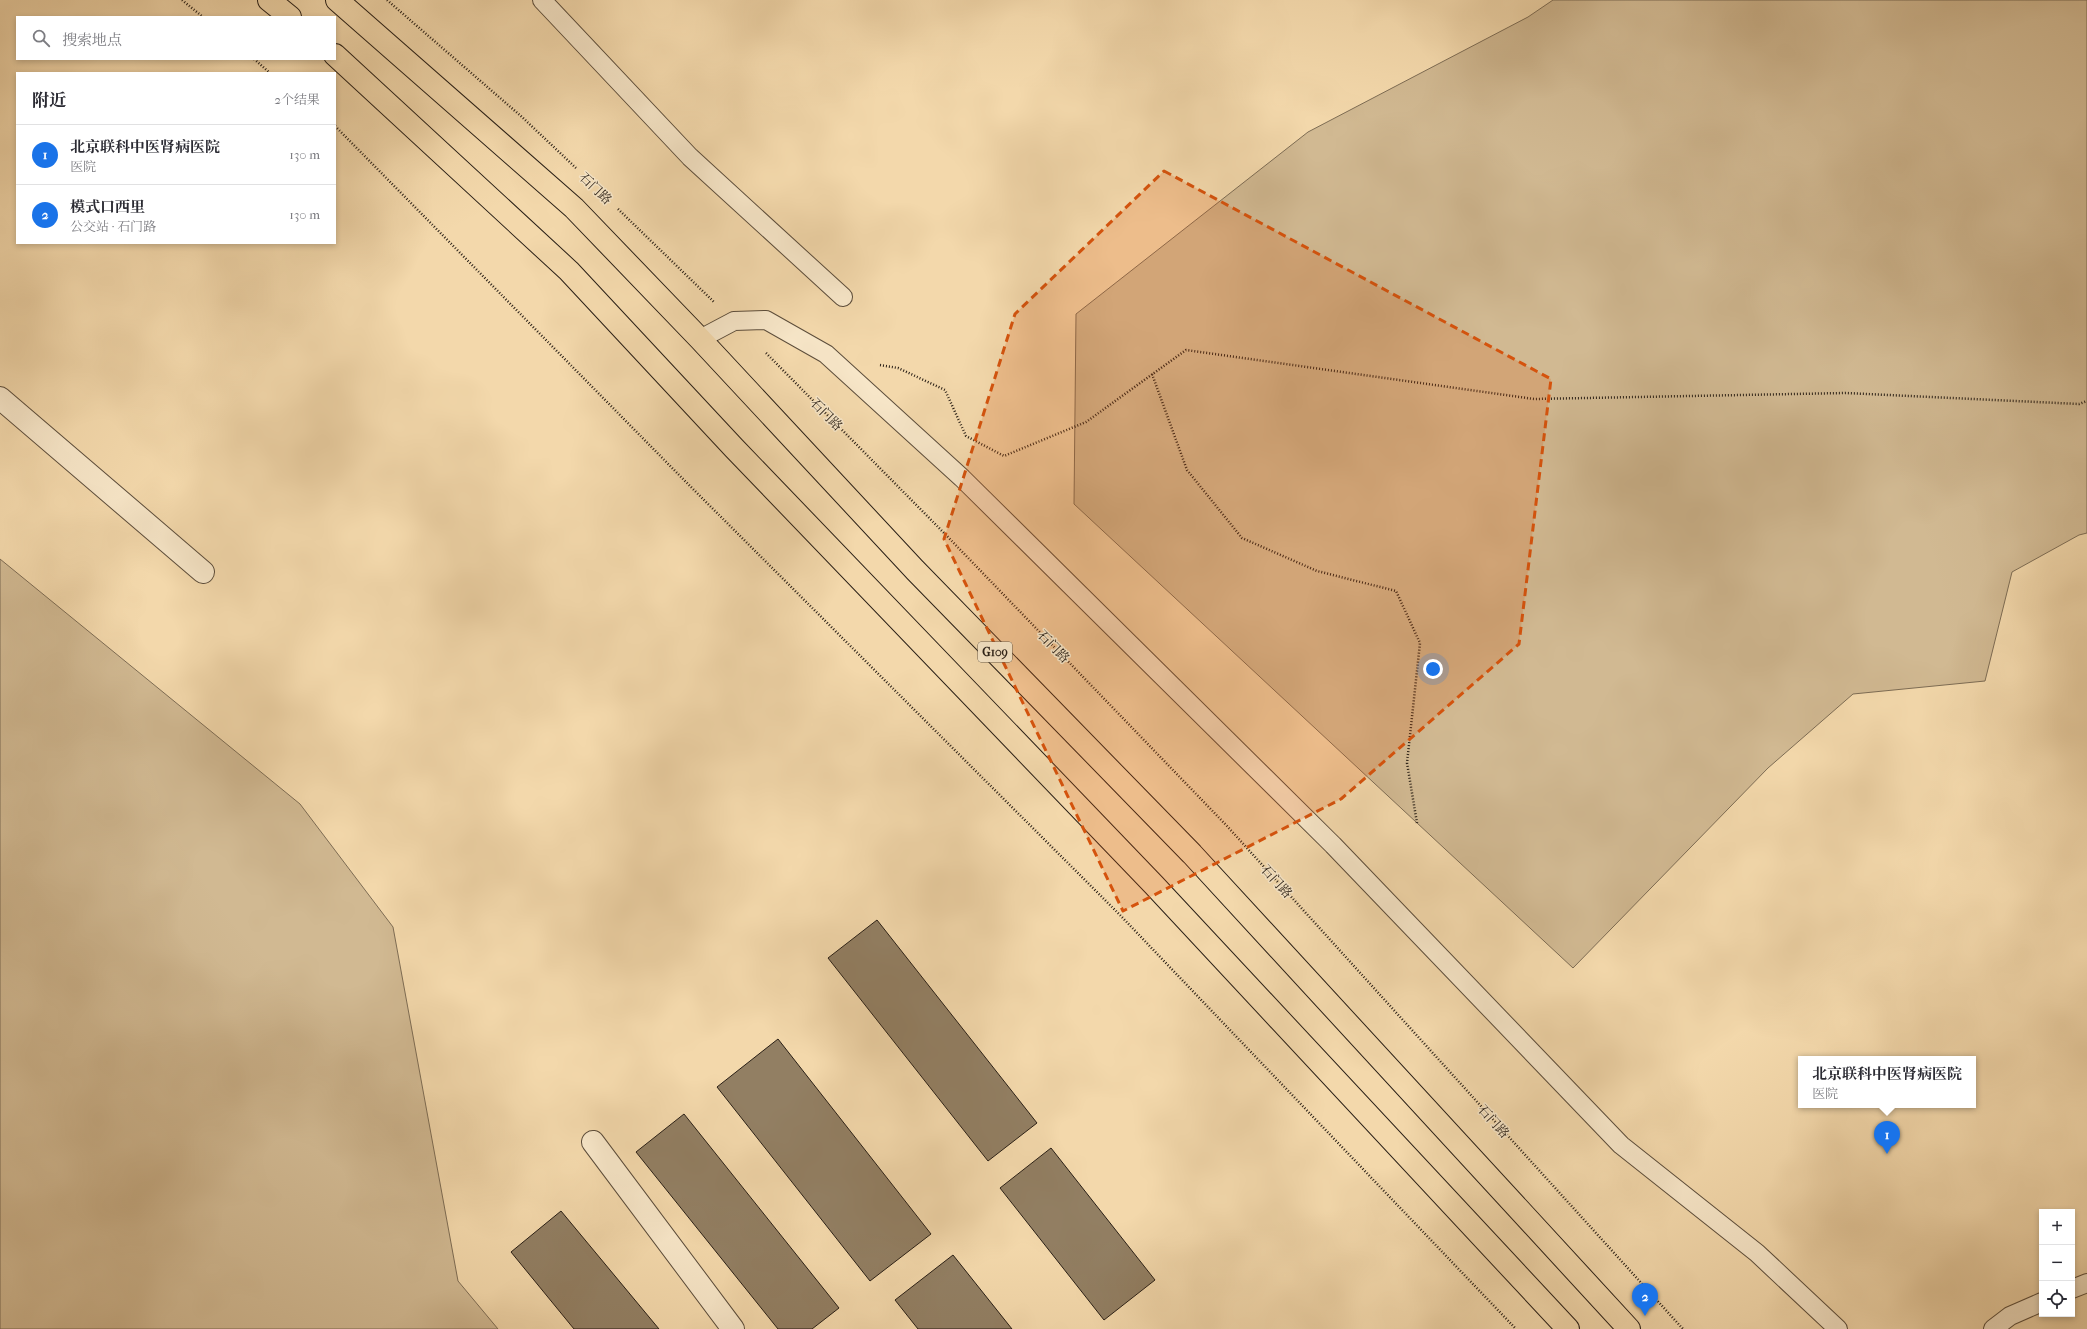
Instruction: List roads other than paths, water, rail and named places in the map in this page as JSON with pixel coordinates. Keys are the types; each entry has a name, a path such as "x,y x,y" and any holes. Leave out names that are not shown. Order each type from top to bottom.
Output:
{"highway":[{"path":"269,0 289,16"},
{"name":"G109","path":"337,0 574,208 700,339 915,570 1192,854 1630,1329"},
{"path":"336,56 569,270 734,448 1154,885 1568,1329"}],"street":[{"path":"0,398 203,572"},
{"path":"593,1142 733,1329"}],"lane":[{"path":"542,0 690,157 843,297"},
{"path":"700,339 734,321 766,320 826,354 921,439 1333,845 1621,1145 1757,1253 1838,1329"},
{"path":"2075,1289 2087,1283"},
{"path":"1993,1329 2010,1316 2039,1303"}],"place":[{"name":"北京联科中医肾病医院","path":"1887,1154"},
{"name":"模式口西里","path":"1645,1316"}]}
